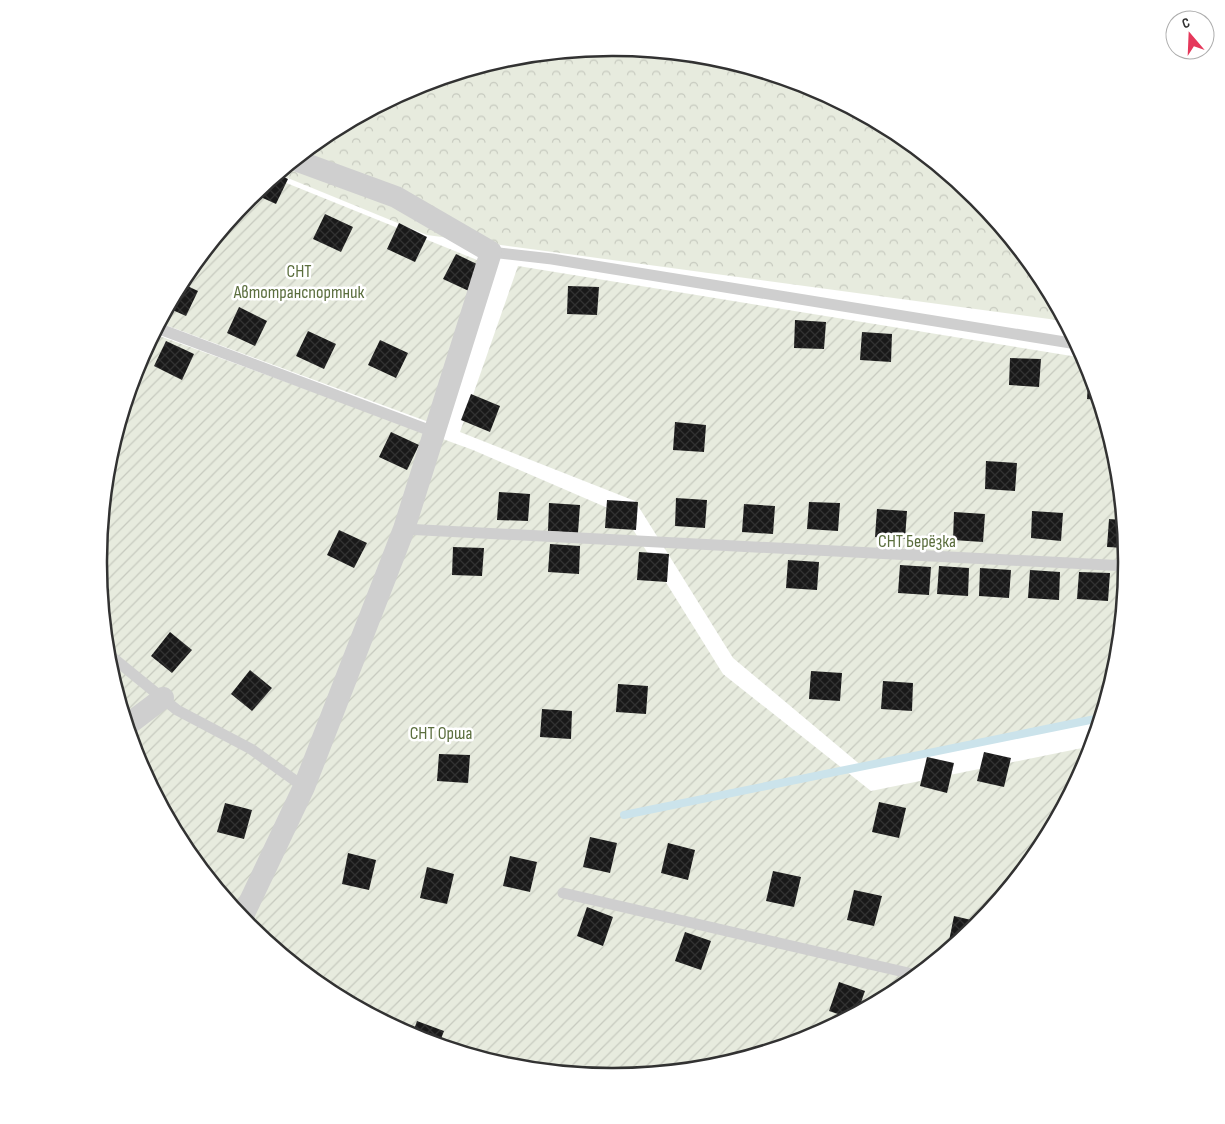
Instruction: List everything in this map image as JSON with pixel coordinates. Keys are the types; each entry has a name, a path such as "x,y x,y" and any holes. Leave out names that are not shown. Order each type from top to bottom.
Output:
{"street":[{"path":"246,910 304,787 404,529 491,252 396,197 303,163"},
{"path":"133,722 163,698"}],"lane":[{"path":"491,252 552,259 1068,343"},
{"path":"163,330 434,432"},
{"path":"404,529 1118,566"},
{"path":"116,660 177,710 251,749 304,787"},
{"path":"563,893 907,973"}],"green space":[{"path":"579,57 646,57 679,61 743,73 775,83 836,108 893,141 946,182 993,229 1033,281 1056,320 427,235 285,177 332,141 389,108 450,83 482,73 514,66"},
{"name":"СНТ Автотранспортник","path":"281,181 487,264 434,424 166,325 192,281 211,254 255,204"},
{"name":"СНТ Берёзка","path":"518,266 1075,356 1091,399 1109,463 1117,529 1117,595 1114,628 1109,661 1092,721 863,767 733,658 635,501 460,432"},
{"name":"СНТ Орша","path":"160,336 473,450 624,515 723,674 871,791 1083,748 1066,786 1033,843 1014,870 970,920 946,942 893,983 836,1016 775,1041 711,1058 646,1067 579,1067 546,1063 482,1051 450,1041 389,1016 332,983 279,942 255,920 211,870 192,843 159,786 145,756 124,693 116,661 108,595 108,529 111,496 116,463 124,431 145,368"}],"building":[{"path":"285,177 288,179 276,204 262,198"},
{"path":"325,214 353,227 341,252 313,239"},
{"path":"399,223 427,237 415,262 387,249"},
{"path":"456,254 483,267 471,292 443,279"},
{"path":"568,286 599,287 597,315 567,314"},
{"path":"189,287 198,291 186,316 174,311"},
{"path":"239,307 267,321 255,346 227,333"},
{"path":"795,320 826,322 824,349 794,348"},
{"path":"308,331 336,344 324,369 296,356"},
{"path":"862,332 892,334 891,362 860,360"},
{"path":"380,340 408,353 396,378 368,365"},
{"path":"166,341 194,354 182,380 154,366"},
{"path":"1010,358 1041,359 1039,387 1009,385"},
{"path":"1088,390 1091,399 1087,399"},
{"path":"471,394 500,406 490,432 461,420"},
{"path":"675,422 706,425 704,452 673,450"},
{"path":"391,432 419,445 407,470 379,457"},
{"path":"986,461 1017,463 1015,491 985,489"},
{"path":"499,492 530,494 528,521 497,520"},
{"path":"676,498 707,500 705,528 675,526"},
{"path":"607,500 638,502 636,530 605,528"},
{"path":"809,502 840,503 838,531 807,529"},
{"path":"549,503 580,505 578,533 548,531"},
{"path":"744,504 775,506 773,534 742,532"},
{"path":"877,509 907,511 905,539 875,537"},
{"path":"1032,511 1063,513 1061,541 1031,538"},
{"path":"954,512 985,514 983,542 953,540"},
{"path":"1109,519 1116,520 1118,548 1107,547"},
{"path":"339,530 367,543 354,568 327,555"},
{"path":"550,544 580,546 579,574 548,572"},
{"path":"453,547 484,548 482,576 452,575"},
{"path":"639,552 669,554 667,582 637,580"},
{"path":"788,560 819,562 817,590 786,588"},
{"path":"900,565 931,567 929,595 898,593"},
{"path":"939,566 969,568 968,596 937,594"},
{"path":"980,568 1011,570 1009,598 979,596"},
{"path":"1030,570 1060,572 1059,600 1028,598"},
{"path":"1079,572 1110,573 1108,601 1077,599"},
{"path":"170,632 192,650 172,673 151,656"},
{"path":"250,670 272,688 252,711 231,694"},
{"path":"811,671 842,673 840,701 809,699"},
{"path":"883,681 913,683 912,711 881,709"},
{"path":"618,684 648,686 646,714 616,712"},
{"path":"542,709 572,711 571,739 540,737"},
{"path":"984,752 1011,758 1004,787 977,781"},
{"path":"439,754 470,755 468,783 437,781"},
{"path":"927,757 954,763 947,793 920,786"},
{"path":"879,802 906,808 899,838 872,832"},
{"path":"225,803 252,810 244,839 217,832"},
{"path":"590,837 617,843 610,873 583,867"},
{"path":"668,843 695,850 688,880 661,873"},
{"path":"348,853 376,860 369,890 342,884"},
{"path":"510,856 537,862 530,892 503,886"},
{"path":"427,867 454,874 447,904 420,898"},
{"path":"773,871 801,877 794,907 766,901"},
{"path":"854,890 882,896 874,926 847,920"},
{"path":"587,907 613,917 603,946 577,936"},
{"path":"954,916 970,920 970,920 949,939"},
{"path":"685,932 711,941 701,970 675,961"},
{"path":"839,982 865,991 861,1002 839,1014 829,1011"},
{"path":"417,1021 444,1031 441,1038 415,1027"}],"waterway":[{"path":"624,815 1093,719"}]}
